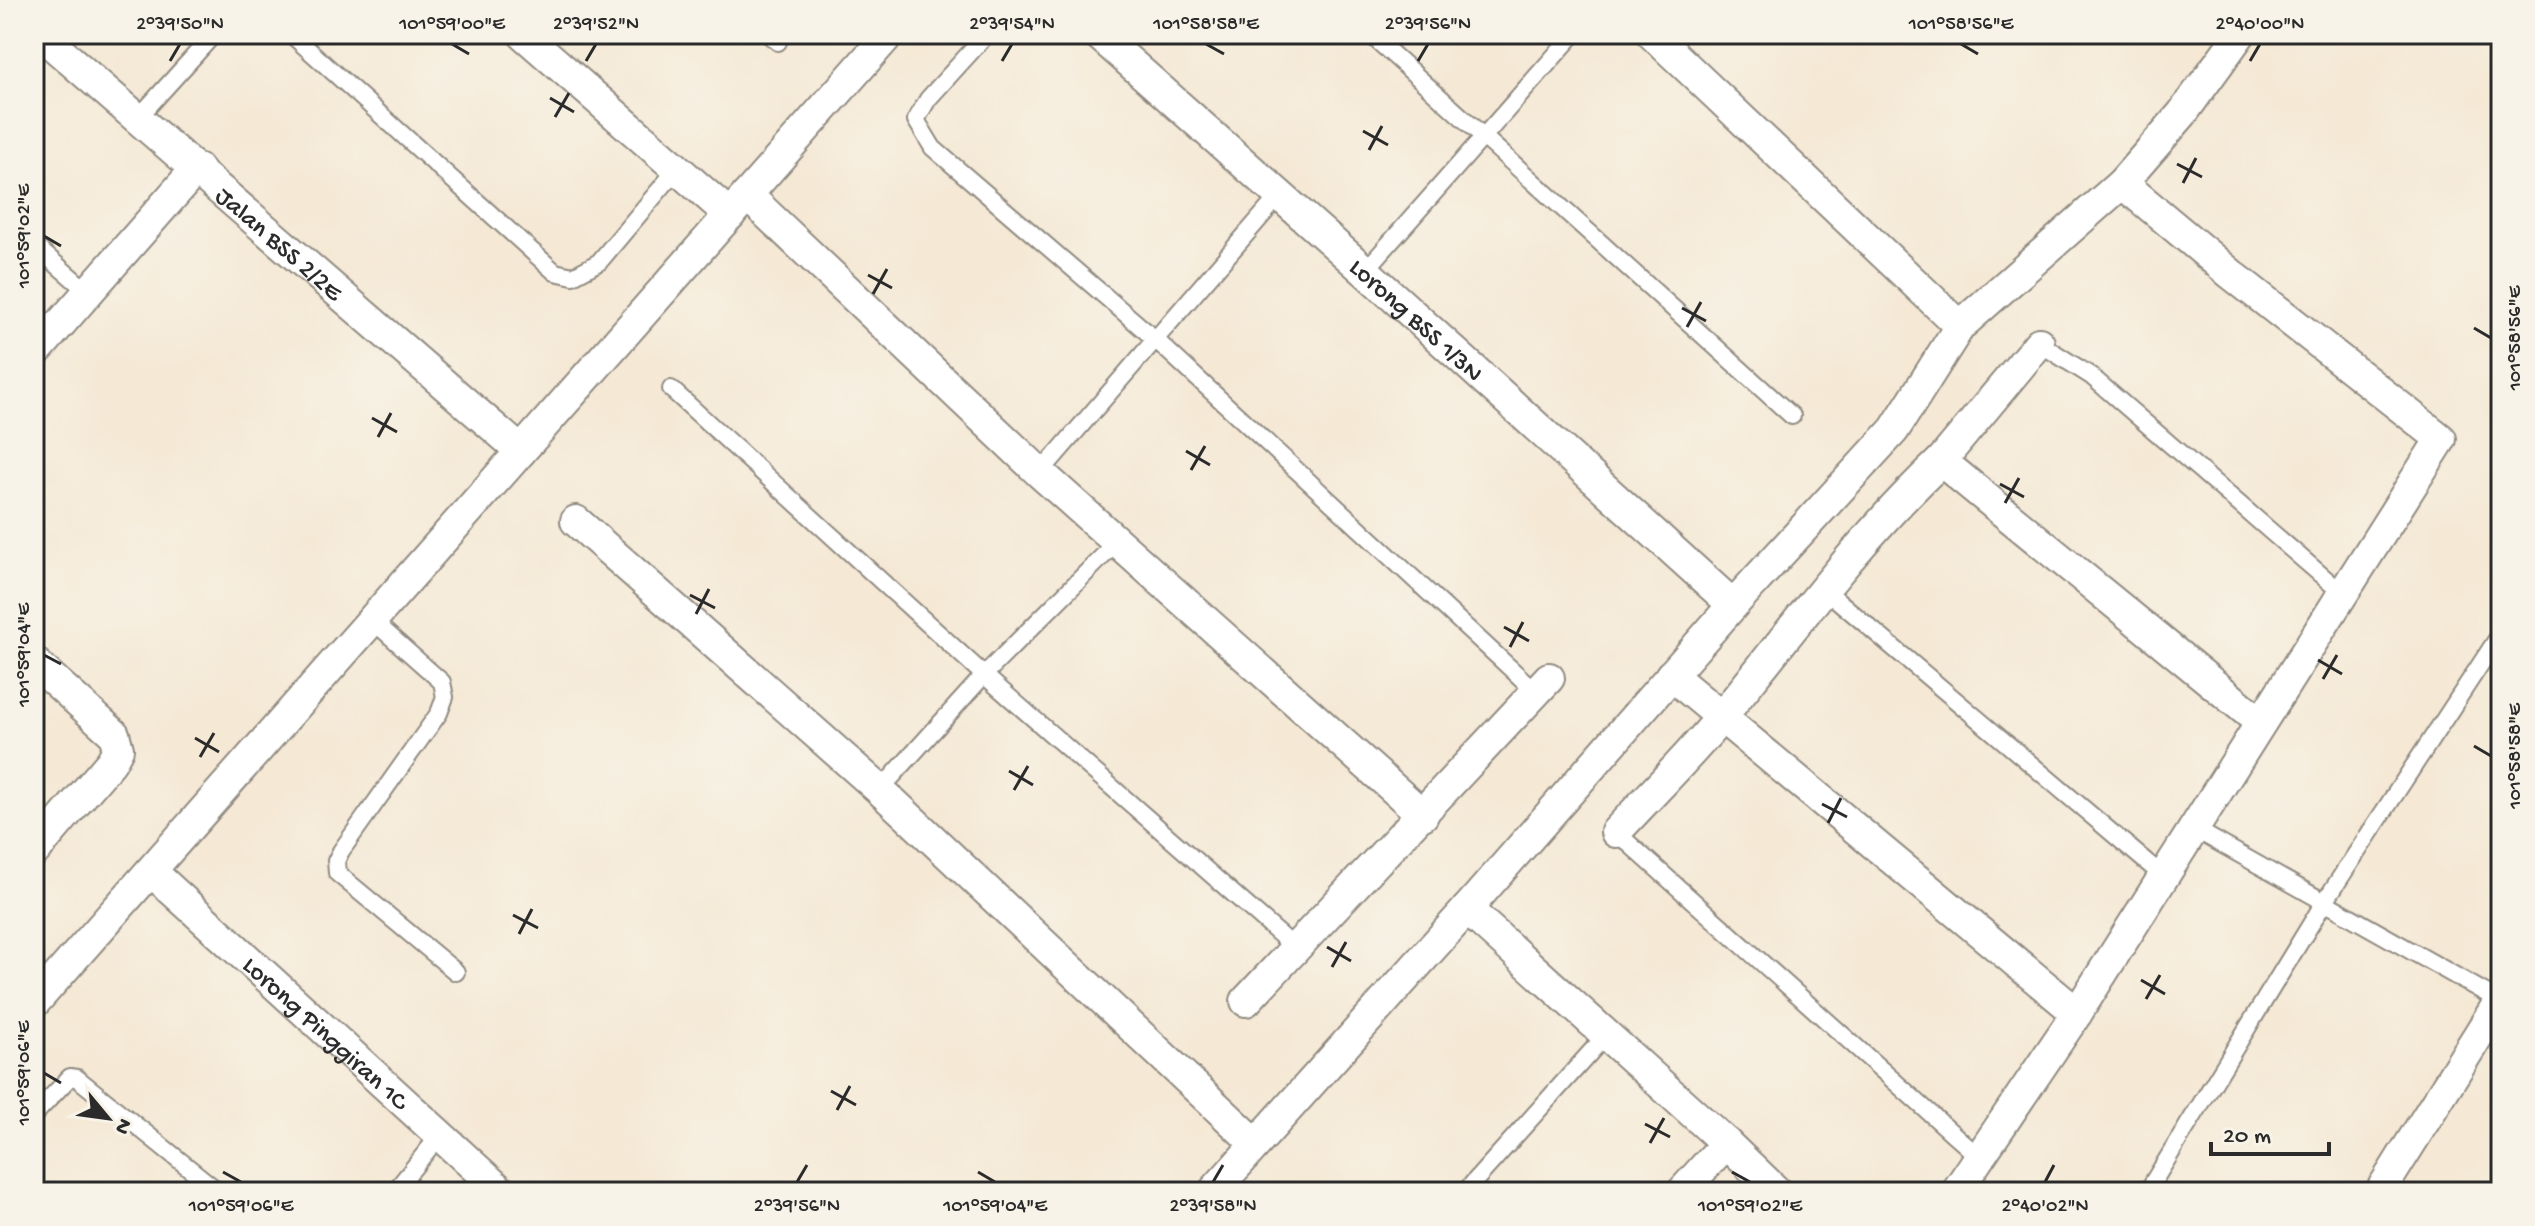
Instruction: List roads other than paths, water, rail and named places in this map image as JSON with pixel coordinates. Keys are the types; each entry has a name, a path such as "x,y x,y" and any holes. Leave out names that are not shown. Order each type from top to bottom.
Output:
{"street":[{"name":"Jalan BSS 2/2E","path":"40,34 521,451"},
{"path":"523,34 677,169 738,205 1423,815"},
{"path":"34,1003 889,34"},
{"name":"Lorong BSS 1/3N","path":"1098,34 1733,605"},
{"path":"1652,34 1960,326"},
{"path":"1213,1192 1467,909 1733,605 1894,430 1960,326 2122,183 2182,114 2240,34"},
{"path":"34,354 197,168"},
{"path":"1956,1192 2077,1013 2441,439 2231,274 2122,183"},
{"path":"1616,832 1721,717 1823,588 1904,496 1941,461 2039,343"},
{"path":"1941,461 2260,722"},
{"path":"576,521 880,790 1255,1143"},
{"path":"34,662 114,734 118,749 111,762 34,852"},
{"path":"1671,675 2077,1013"},
{"path":"1246,1001 1542,685"},
{"name":"Lorong Pinggiran 1C","path":"151,871 502,1192"},
{"path":"1467,909 1777,1192"},
{"path":"2380,1192 2497,1014"},
{"path":"1682,1192 1726,1143"}],"lane":[{"path":"138,118 214,34"},
{"path":"291,34 555,272 573,276 599,262 677,169"},
{"path":"987,34 928,99 916,120 933,148 1156,340 1542,685"},
{"path":"1370,34 1792,416"},
{"path":"1365,271 1574,34"},
{"path":"1040,473 1279,196"},
{"path":"34,245 87,291"},
{"path":"2039,343 2091,376 2342,593"},
{"path":"671,389 984,675 1294,947"},
{"path":"880,790 984,675 1118,541"},
{"path":"1823,588 2163,876"},
{"path":"372,620 442,682 445,697 439,713 341,851 336,861 337,873 456,972"},
{"path":"2147,1192 2325,901 2501,633"},
{"path":"2193,828 2325,901 2497,1014"},
{"path":"1616,832 1980,1158"},
{"path":"1465,1192 1606,1035"},
{"path":"34,1115 70,1077 77,1078 219,1192"},
{"path":"394,1192 439,1136"}]}
